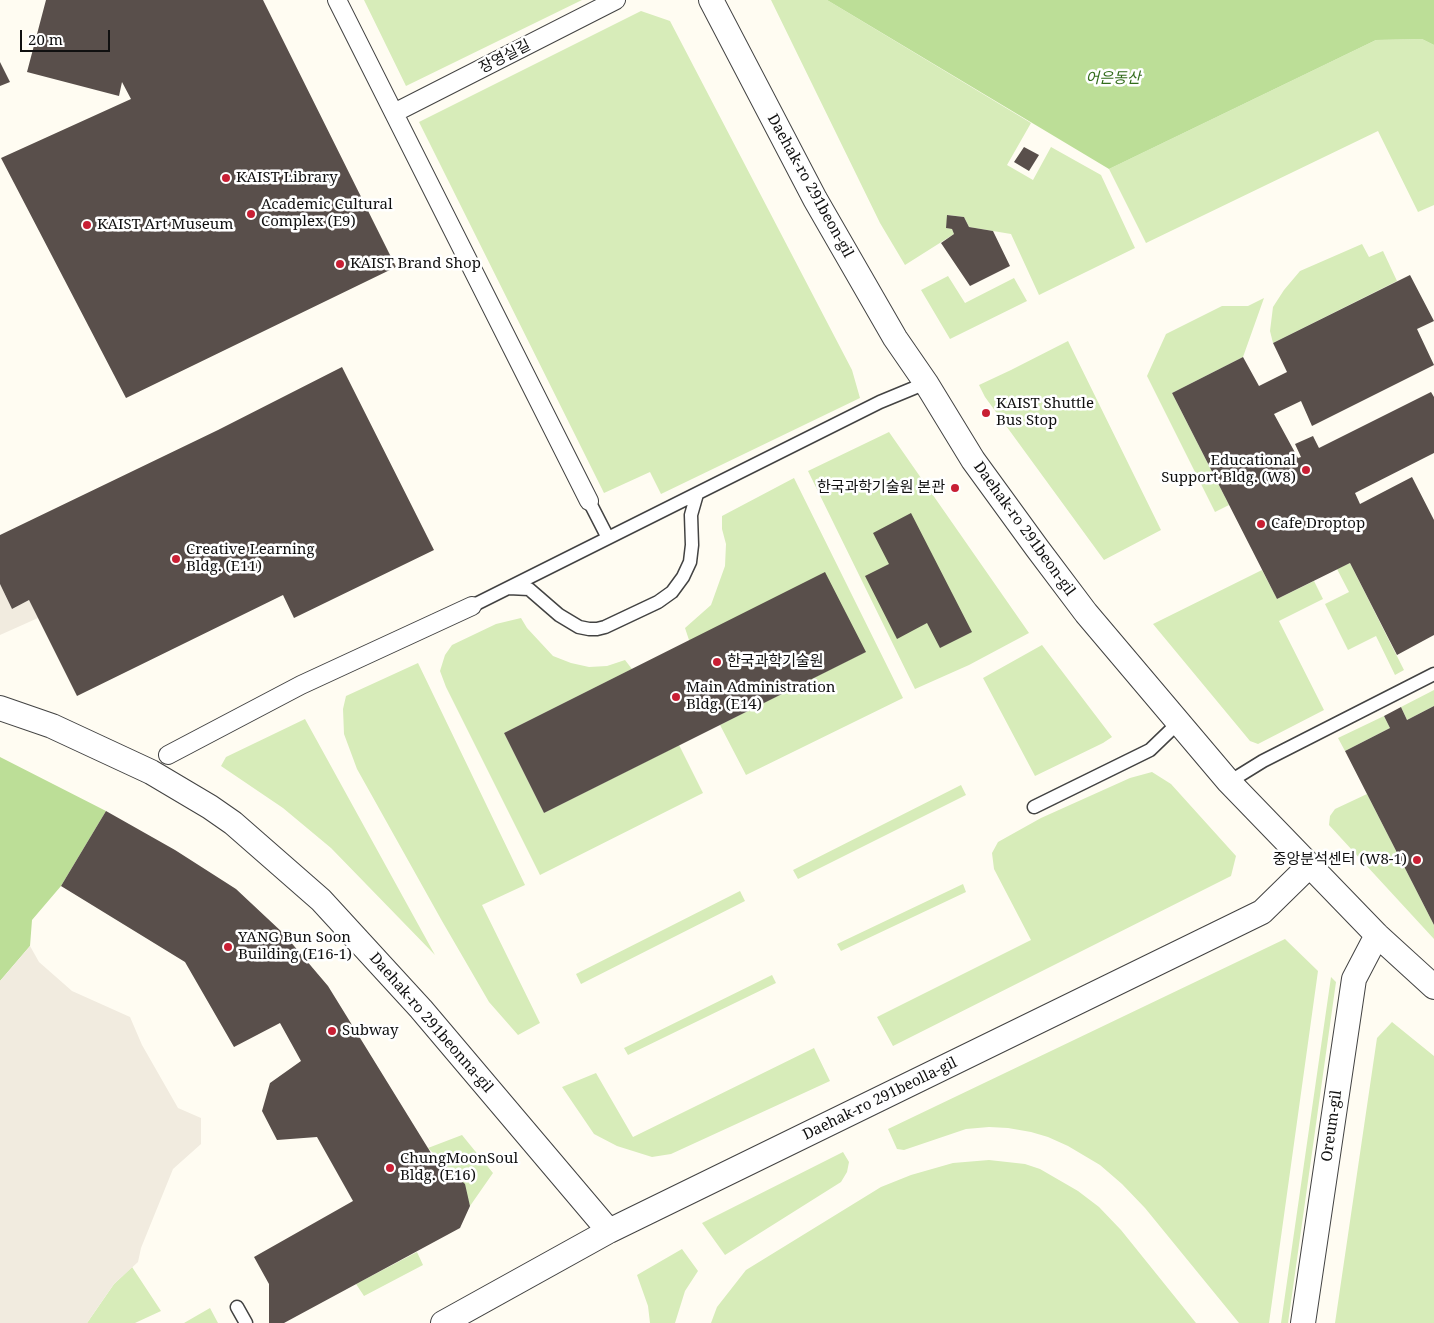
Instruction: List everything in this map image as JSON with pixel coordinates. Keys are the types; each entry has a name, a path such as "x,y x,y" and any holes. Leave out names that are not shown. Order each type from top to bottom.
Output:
{"street":[{"path":"337,0 589,501"},
{"name":"장영실길","path":"394,113 616,0"},
{"name":"Daehak-ro 291beon-gil","path":"711,0 814,199 895,338 926,383 974,460 1086,613 1229,782 1377,935 1434,987"},
{"path":"168,755 301,685 472,606"},
{"name":"Daehak-ro 291beonna-gil","path":"0,708 52,726 151,772 233,823 322,900 421,1009 609,1230"},
{"name":"Daehak-ro 291beolla-gil","path":"442,1323 609,1230 1262,912 1309,866"},
{"name":"Oreum-gil","path":"1303,1323 1354,979 1377,935"}],"lane":[{"path":"472,606 880,402 926,383"},
{"path":"509,588 529,590 559,615 580,628 589,629 605,627 658,602 672,592 683,577 690,562 692,545 691,515 697,494"},
{"path":"589,501 608,538"},
{"path":"1229,782 1263,762 1434,674"},
{"path":"1034,807 1150,750 1178,723"},
{"path":"151,772 168,755"},
{"path":"237,1307 246,1323"}],"green space":[{"path":"364,0 582,0 406,86"},
{"path":"771,0 827,0 1031,123 1007,165 1033,180 1051,147 1101,175 1135,248 1039,295 1011,234 969,227 964,217 948,215 946,228 952,229 954,234 905,265 880,223"},
{"name":"어은동산","path":"827,0 1434,0 1434,45 1422,39 1376,40 1109,169"},
{"path":"641,11 670,21 852,370 860,398 661,494 650,472 604,493 419,122"},
{"path":"1422,39 1434,45 1434,205 1418,212 1378,131 1146,243 1109,169 1376,40"},
{"path":"1362,244 1369,257 1383,251 1397,281 1273,343 1270,331 1273,307 1300,271"},
{"path":"948,276 965,303 1014,278 1027,301 950,339 921,290"},
{"path":"1264,298 1243,357 1172,393 1229,505 1215,512 1147,376 1166,334 1222,306 1248,306"},
{"path":"1068,341 1161,530 1104,560 985,397 979,385"},
{"path":"889,432 1029,633 969,665 915,689 808,471"},
{"path":"794,478 903,698 746,775 720,725 865,652 689,640 685,628 711,605 725,566 726,544 722,529 722,516"},
{"path":"1350,563 1404,670 1395,675 1376,636 1348,650 1325,604 1349,592 1337,569"},
{"path":"1262,570 1277,599 1314,581 1323,599 1279,621 1324,710 1258,744 1250,741 1153,624"},
{"path":"521,618 527,628 553,656 589,667 607,666 625,660 632,669 504,733 544,813 679,745 703,793 540,875 446,687 440,671 445,655 452,645 496,624"},
{"path":"1042,645 1112,737 1035,776 983,678"},
{"path":"418,663 525,885 482,905 540,1023 518,1035 489,1002 442,921 357,769 344,734 343,709 346,696"},
{"path":"1434,690 1434,706 1407,720 1401,707"},
{"path":"1384,716 1390,728 1345,751 1338,738"},
{"path":"305,719 435,955 331,848 283,808 221,766 226,757"},
{"path":"0,757 106,811 61,886 32,920 30,946 0,981"},
{"path":"1152,772 1171,784 1236,856 1231,876 893,1046 877,1017 1031,940 994,869 992,853 998,842 1041,818 1130,778"},
{"path":"961,785 966,795 798,879 793,870"},
{"path":"1367,794 1434,925 1434,939 1329,825 1330,816 1335,809"},
{"path":"963,884 966,892 841,951 837,944"},
{"path":"740,891 745,901 581,984 576,974"},
{"path":"1285,939 1318,971 1269,1323 1239,1323 1145,1208 1122,1184 1100,1165 1068,1146 1031,1132 989,1127 966,1129 904,1150 897,1149 888,1129"},
{"path":"772,975 776,983 628,1055 624,1048"},
{"path":"1331,977 1336,982 1288,1323 1281,1323"},
{"path":"1392,1022 1434,1056 1434,1323 1335,1323 1377,1038"},
{"path":"814,1048 830,1081 671,1154 652,1157 617,1146 594,1134 562,1087 596,1073 633,1137"},
{"path":"462,1135 493,1173 470,1206 463,1183 428,1148"},
{"path":"843,1152 849,1162 847,1172 841,1182 725,1255 702,1223"},
{"path":"989,1160 1025,1164 1040,1169 1078,1191 1099,1207 1121,1230 1196,1323 711,1323 717,1307 746,1270 881,1187 911,1175 953,1163"},
{"path":"682,1249 698,1271 685,1291 675,1323 650,1323 648,1306 637,1275"},
{"path":"417,1252 423,1265 364,1296 356,1284"},
{"path":"132,1267 161,1311 135,1323 87,1323 114,1284"},
{"path":"210,1308 218,1323 184,1323"}],"shaded area":[{"path":"0,584 12,609 29,600 38,618 0,635"},
{"path":"30,946 39,962 72,991 130,1017 142,1045 178,1108 201,1118 201,1144 173,1169 141,1248 138,1262 114,1284 87,1323 0,1323 0,981"}],"building":[{"name":"Academic Cultural Complex (E9)","path":"46,0 263,0 396,267 126,398 1,158 131,99 122,82 119,96 27,72"},
{"path":"0,62 10,82 0,86"},
{"path":"1024,147 1039,155 1029,171 1014,162"},
{"path":"947,215 964,217 969,227 993,231 1010,266 970,286 941,243 954,234 952,229 946,228"},
{"name":"Educational Support Bldg. (W8)","path":"1410,275 1434,321 1417,329 1434,365 1312,426 1301,401 1274,414 1298,458 1301,457 1295,444 1313,436 1319,448 1431,392 1434,397 1434,453 1355,493 1360,504 1412,477 1434,520 1434,635 1397,655 1350,563 1277,599 1172,393 1243,357 1259,386 1287,372 1273,343"},
{"name":"Creative Learning Bldg. (E11)","path":"342,367 434,550 294,618 283,595 77,696 29,600 12,609 0,584 0,535 218,430"},
{"path":"911,513 972,632 940,648 927,623 897,639 865,576 889,564 873,533"},
{"name":"Main Administration Bldg. (E14)","path":"825,572 866,652 544,813 504,733"},
{"name":"중앙분석센터 (W8-1)","path":"1434,706 1434,925 1345,751 1390,728 1384,716 1401,707 1407,720"},
{"path":"106,811 175,850 236,889 283,933 328,986 431,1153 465,1184 470,1206 460,1228 284,1323 269,1323 269,1284 254,1257 353,1201 317,1137 277,1140 262,1111 270,1083 301,1061 280,1023 234,1047 185,962 61,886"}],"place":[{"name":"KAIST Library","path":"226,178"},
{"name":"Academic Cultural Complex (E9)","path":"251,214"},
{"name":"KAIST Art Museum","path":"87,225"},
{"name":"KAIST Brand Shop","path":"340,264"},
{"name":"KAIST Shuttle Bus Stop","path":"986,413"},
{"name":"Educational Support Bldg. (W8)","path":"1306,470"},
{"name":"한국과학기술원 본관","path":"955,488"},
{"name":"Cafe Droptop","path":"1261,524"},
{"name":"Creative Learning Bldg. (E11)","path":"176,559"},
{"name":"한국과학기술원","path":"717,662"},
{"name":"Main Administration Bldg. (E14)","path":"676,697"},
{"name":"중앙분석센터 (W8-1)","path":"1417,860"},
{"name":"YANG Bun Soon Building (E16-1)","path":"228,947"},
{"name":"Subway","path":"332,1031"},
{"name":"ChungMoonSoul Bldg. (E16)","path":"390,1168"}]}
